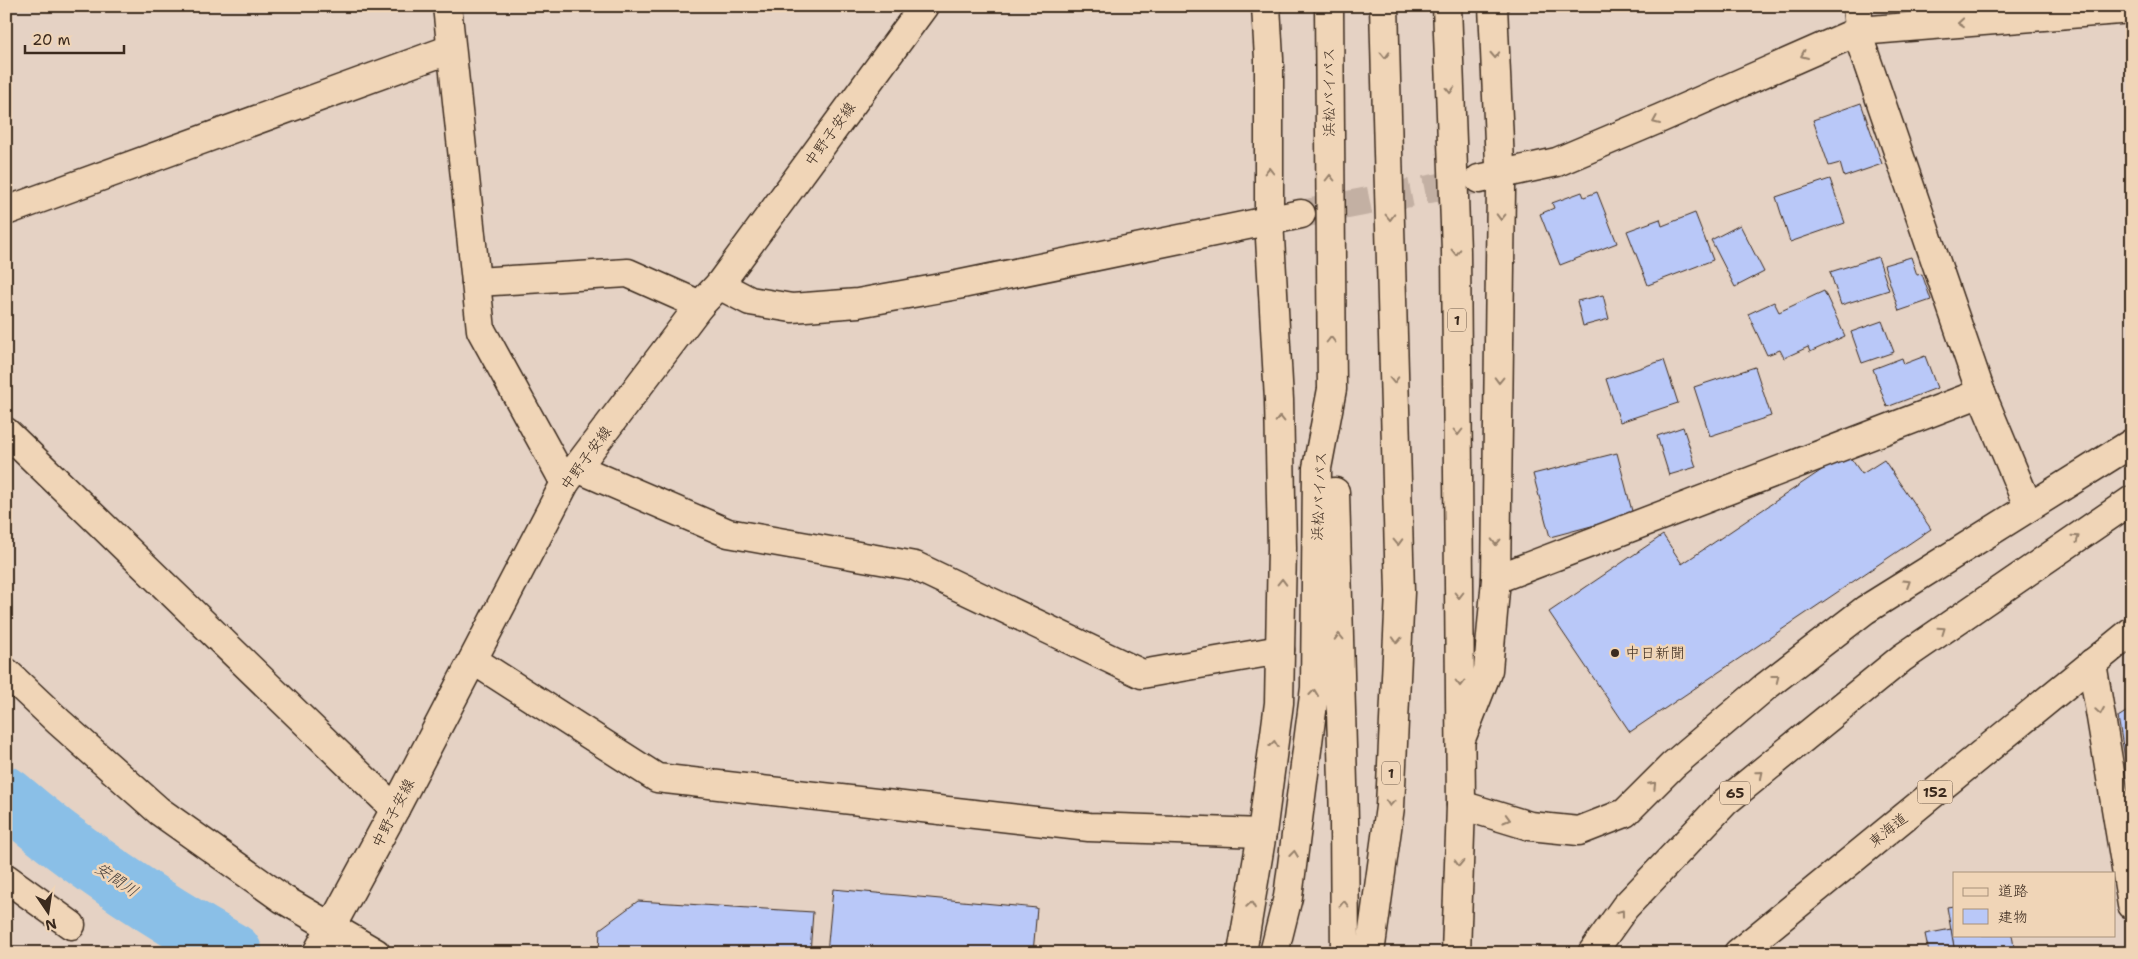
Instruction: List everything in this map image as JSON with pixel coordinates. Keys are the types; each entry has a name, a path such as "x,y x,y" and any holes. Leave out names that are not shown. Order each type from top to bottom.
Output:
{"main road":[{"path":"447,6 481,330 571,476 728,533 915,566 1142,674 1280,650"},
{"name":"中野子安線","path":"325,940 571,476 700,305 719,285 924,6"},
{"path":"1242,953 1262,833 1279,703 1282,548 1279,400 1269,220 1269,59 1266,6"},
{"name":"浜松バイパス","path":"1274,953 1288,897 1315,688 1317,468 1332,389 1329,6"},
{"name":"1","path":"1370,953 1390,807 1400,592 1384,6"},
{"name":"1","path":"1447,6 1456,251 1461,805 1456,953"},
{"path":"1460,740 1488,670 1496,579 1490,177 1493,6"},
{"path":"1490,177 1557,162 1662,118 1858,18 2132,8"},
{"path":"1858,18 1863,50 1981,393 2028,506"},
{"path":"6,211 451,49"},
{"path":"719,285 750,301 792,308 858,303 958,285 1301,214"},
{"path":"476,282 628,273 700,305"},
{"path":"1332,389 1344,820 1344,953"},
{"path":"1496,579 1981,393"},
{"path":"6,432 396,809"},
{"path":"1461,805 1530,826 1579,831 1625,814 1673,765 1765,687 1865,610 2028,506 2132,443"},
{"name":"65","path":"1592,953 1625,907 1725,802 1902,658 2132,500"},
{"name":"東海道","path":"1738,953 2132,631"},
{"path":"473,660 657,778 1089,827 1262,833"},
{"path":"2092,663 2132,905"},
{"path":"6,672 59,722 159,810 283,899 325,940 376,953"},
{"path":"6,878 71,925"},
{"name":"1","path":"1457,922 1463,953"}],"building":[{"path":"1861,103 1882,164 1844,177 1840,163 1829,166 1813,120"},
{"path":"1830,179 1845,223 1790,242 1776,197"},
{"path":"1582,192 1584,197 1597,192 1617,243 1560,265 1540,214 1554,208 1552,203"},
{"path":"1695,213 1713,260 1648,285 1627,231 1660,219 1662,226"},
{"path":"1740,225 1764,272 1735,287 1711,240"},
{"path":"1878,257 1889,290 1841,305 1830,272"},
{"path":"1911,257 1917,275 1922,274 1931,300 1899,311 1884,265"},
{"path":"1824,291 1845,336 1810,352 1808,347 1784,358 1780,350 1767,355 1748,314 1774,302 1779,312"},
{"path":"1603,295 1609,319 1583,326 1577,301"},
{"path":"1882,321 1894,352 1862,363 1851,332"},
{"path":"1925,356 1937,388 1887,407 1873,369 1902,358 1904,364"},
{"path":"1664,360 1678,403 1620,422 1606,379"},
{"path":"1755,367 1771,416 1710,436 1694,387"},
{"path":"1683,427 1696,467 1669,475 1657,436"},
{"path":"1617,453 1633,515 1550,537 1533,474"},
{"path":"1847,453 1862,474 1884,460 1931,529 1630,732 1549,612 1663,535 1682,564"},
{"path":"2132,708 2132,799 2118,717"},
{"path":"833,889 1037,908 1033,953 827,953"},
{"path":"638,901 813,912 810,953 599,953 600,929"},
{"path":"1953,906 1953,936 2012,936 2015,953 1955,953 1947,907"},
{"path":"1951,929 1955,953 1929,953 1925,934"}],"waterway":[{"name":"安間川","path":"6,796 59,839 115,880 233,953"}],"tunnel":[{"path":"1301,214 1476,180"}],"place":[{"name":"中日新聞","path":"1615,653"}]}
